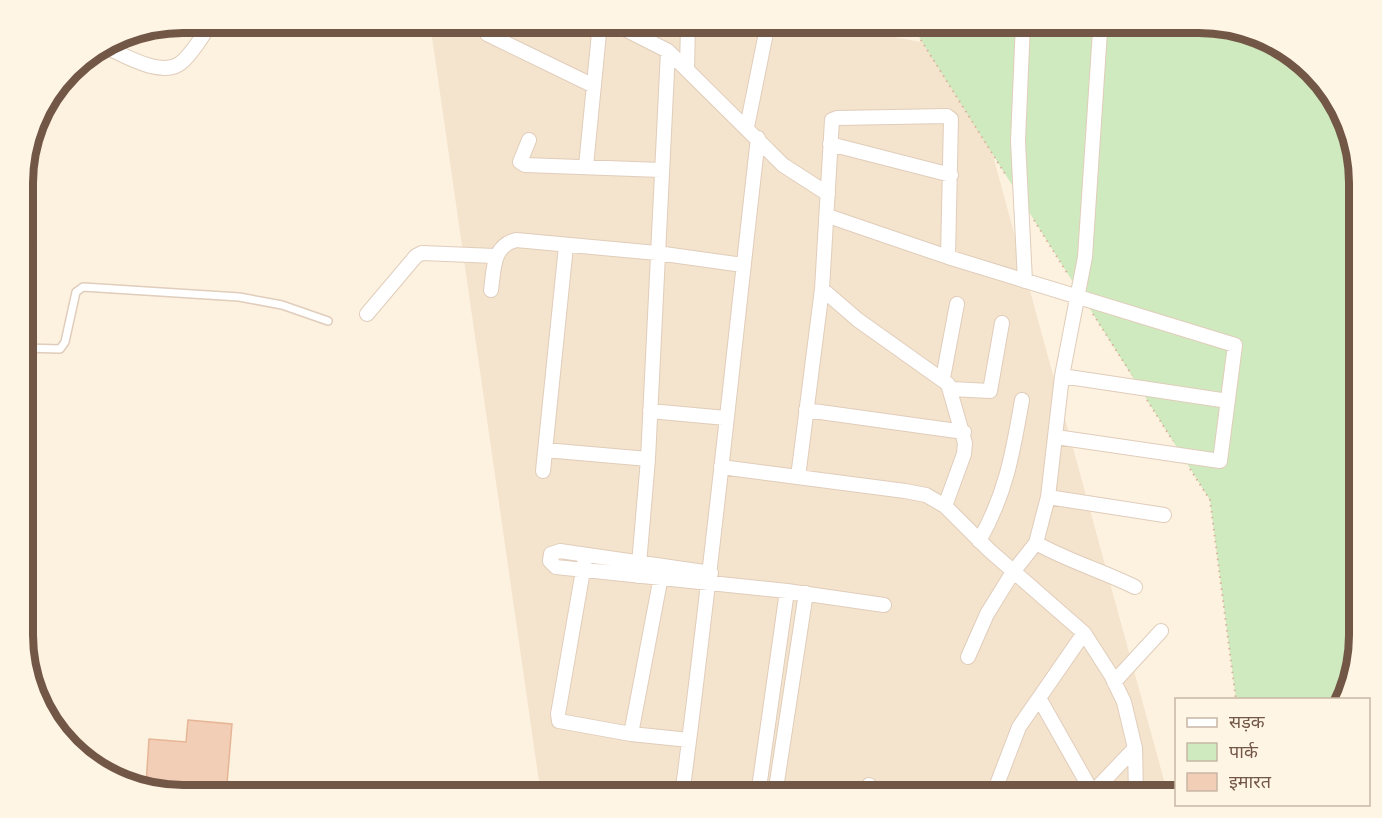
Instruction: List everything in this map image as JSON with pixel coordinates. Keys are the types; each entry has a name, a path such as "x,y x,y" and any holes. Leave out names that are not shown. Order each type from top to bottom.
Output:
{"street":[{"path":"114,50 161,68 175,68 184,61 203,33"},
{"path":"586,166 599,33"},
{"path":"634,33 668,51 783,165 828,194"},
{"path":"687,69 688,33"},
{"path":"747,127 766,33"},
{"path":"1023,33 1018,141 1025,281"},
{"path":"968,657 987,614 1013,572 1036,543 1048,497 1062,376 1084,257 1100,33"},
{"path":"488,34 594,86"},
{"path":"638,576 648,459 660,170 668,51"},
{"path":"798,477 822,289 832,120 837,118 947,116 953,123 948,257"},
{"path":"682,785 710,579 758,138"},
{"path":"529,140 521,158 522,164 660,170"},
{"path":"830,144 951,175"},
{"path":"828,216 948,257 1233,343 1236,348 1220,460 1056,437"},
{"path":"491,290 495,256 505,245 516,240 657,253 743,265"},
{"path":"543,471 566,246"},
{"path":"367,314 416,256 422,253 431,251 495,256"},
{"path":"822,289 858,320 947,384 990,391 1002,323"},
{"path":"945,506 964,454 964,432 947,384 957,304"},
{"path":"1062,376 1228,401"},
{"path":"979,541 996,512 1009,471 1022,400"},
{"path":"806,410 964,432"},
{"path":"650,411 726,418"},
{"path":"545,450 648,459"},
{"path":"721,467 905,491 926,495 945,506 979,541 1084,633 1124,702 1135,748 1136,785"},
{"path":"1048,497 1164,515"},
{"path":"1036,543 1059,556 1111,575 1135,588"},
{"path":"585,561 640,561 662,572"},
{"path":"585,561 638,576 662,572 884,605"},
{"path":"585,561 558,718 564,723 631,734 689,740"},
{"path":"631,734 662,572"},
{"path":"759,785 787,591"},
{"path":"777,785 806,593"},
{"path":"1114,682 1161,631"},
{"path":"997,785 1017,730 1084,633"},
{"path":"1039,698 1086,785"},
{"path":"1102,785 1135,748"}],"lane":[{"path":"33,348 60,349 65,342 75,292 83,287 238,297 282,305 328,321"}],"path":[{"path":"920,33 919,37 1008,178"},
{"path":"1033,218 1071,279"},
{"path":"1090,309 1134,379"},
{"path":"1147,399 1178,450"},
{"path":"1185,460 1210,500 1236,698"}],"shaded area":[{"path":"431,33 873,33 964,50 1165,785 540,785"}],"green space":[{"path":"920,33 1218,34 1256,44 1274,53 1305,77 1329,108 1341,135 1349,174 1349,644 1346,664 1335,698 1236,698 1210,500 919,37"}],"building":[{"path":"188,720 232,724 227,785 164,784 146,780 149,739 186,742"}]}
